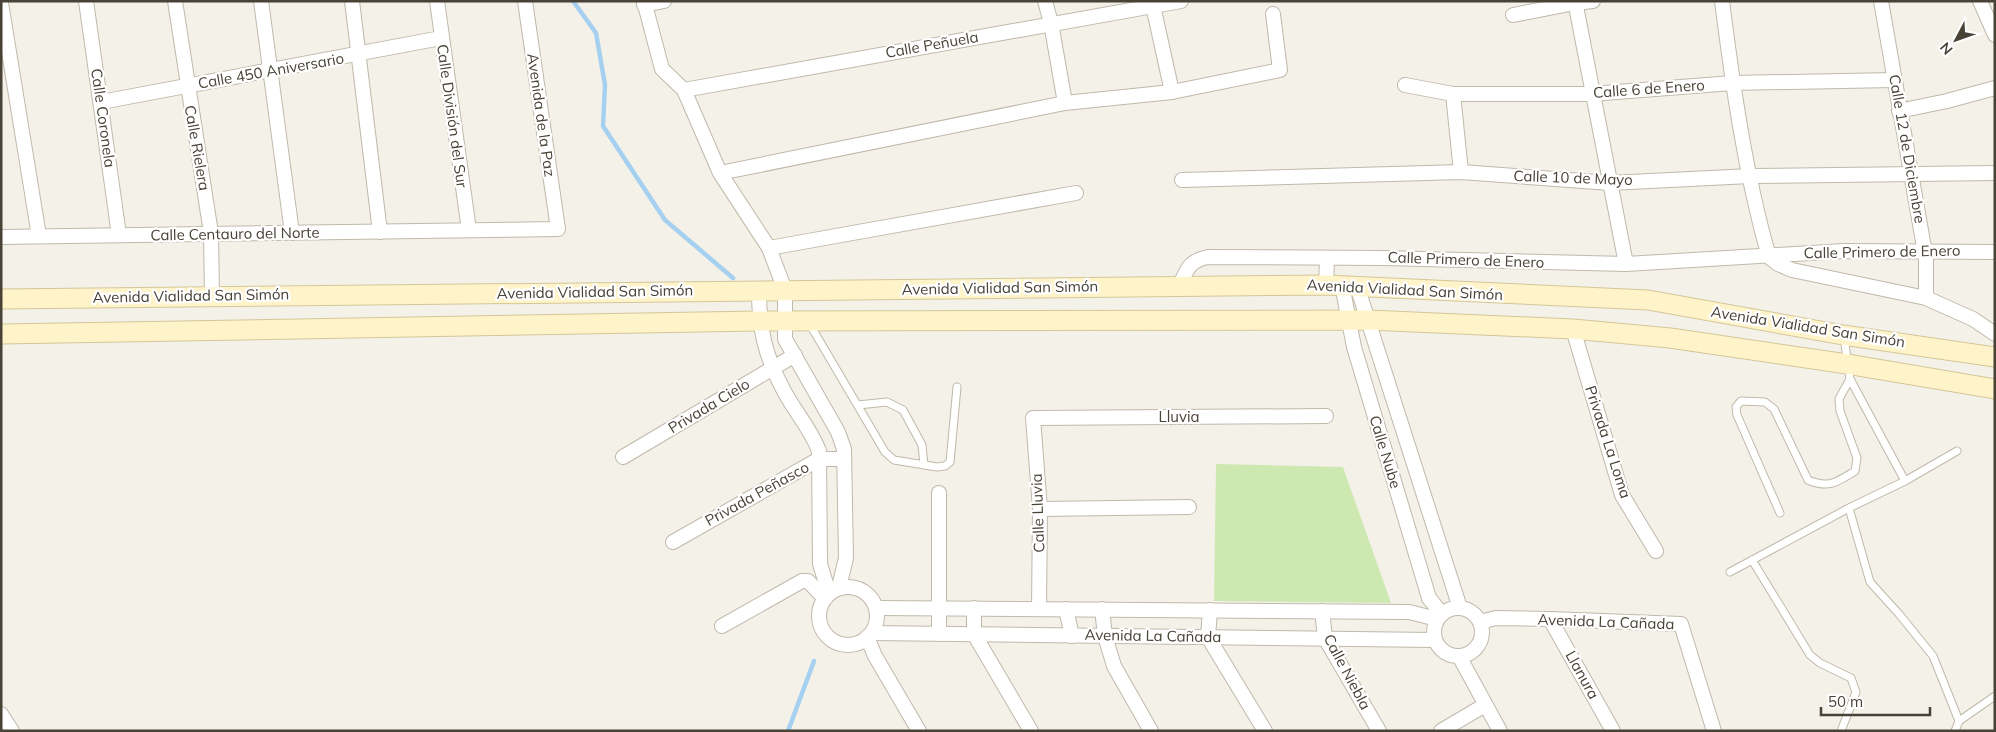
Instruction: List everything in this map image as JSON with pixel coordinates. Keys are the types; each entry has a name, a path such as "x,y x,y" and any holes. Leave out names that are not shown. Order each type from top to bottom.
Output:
{"main road":[{"name":"Avenida Vialidad San Simón","path":"1,299 1342,285 1648,300 1844,334 1995,357"},
{"name":"Avenida Vialidad San Simón","path":"1,334 759,321 1368,320 1573,329 1670,338 1848,372 1993,384"}],"street":[{"name":"Calle Coronela","path":"86,1 119,235"},
{"name":"Calle Rielera","path":"175,1 211,233 212,296"},
{"path":"261,1 292,233"},
{"path":"352,1 380,232"},
{"name":"Calle División del Sur","path":"437,1 468,230"},
{"name":"Avenida de la Paz","path":"525,1 558,229"},
{"path":"664,1 644,3 662,70 684,90 720,173 769,248 785,290 785,339 838,432 844,449 846,558 831,593 820,606 819,618 822,629 831,640 842,645 855,644 869,635 876,623 876,608 869,596 851,586 831,593 808,581 802,581 722,626"},
{"path":"1045,1 1051,23 1065,103"},
{"name":"Calle Peñuela","path":"684,90 1153,4 1181,1"},
{"path":"1513,15 1575,2 1593,1"},
{"path":"1722,1 1732,82 1760,223 1770,257"},
{"name":"Calle 12 de Diciembre","path":"1880,1 1924,251 1926,298"},
{"path":"1980,1 1995,34"},
{"path":"1575,2 1626,264"},
{"path":"1,3 38,236"},
{"path":"1153,4 1172,92"},
{"path":"720,173 1065,103 1172,92 1280,70 1273,14"},
{"name":"Calle 450 Aniversario","path":"101,102 359,55 441,38"},
{"name":"Calle 6 de Enero","path":"1405,85 1453,94 1592,94 1732,82 1894,80"},
{"path":"1899,111 1995,88"},
{"path":"1453,94 1461,172"},
{"name":"Calle 10 de Mayo","path":"1182,180 1461,172 1610,183 1750,176 1995,173"},
{"path":"769,248 1076,193"},
{"name":"Calle Centauro del Norte","path":"1,237 558,229"},
{"name":"Calle Primero de Enero","path":"1179,287 1188,268 1196,259 1208,257 1382,258 1626,264 1770,257 1788,254 1844,251 1995,252"},
{"name":"Calle Primero de Enero","path":"1770,257 1778,264 1792,270 1926,298 1973,320 1995,334"},
{"path":"1327,259 1342,285"},
{"name":"Calle Nube","path":"1342,285 1368,320 1460,608"},
{"name":"Calle Nube","path":"1342,285 1347,320 1429,598 1439,616"},
{"path":"759,291 759,321 773,367 784,392 814,439 819,452 820,564 831,593"},
{"name":"Privada La Loma","path":"1573,329 1622,495 1656,551"},
{"name":"Privada Cielo","path":"623,458 795,355"},
{"name":"Lluvia","path":"1032,418 1326,416"},
{"name":"Calle Lluvia","path":"1032,418 1040,509 1039,609"},
{"name":"Privada Peñasco","path":"673,542 819,459 844,458"},
{"path":"938,634 939,493"},
{"path":"1040,509 1189,507"},
{"name":"Avenida La Cañada","path":"876,608 1409,612 1439,616"},
{"path":"974,608 974,634 1031,731"},
{"path":"1460,608 1470,611 1480,622 1482,632 1480,640 1474,649 1467,654 1459,656 1448,654 1441,649 1435,640 1434,627 1439,616 1449,609 1460,608"},
{"path":"1066,609 1072,636"},
{"path":"1102,609 1105,636 1114,666 1151,731"},
{"path":"1210,610 1208,637 1266,731"},
{"name":"Calle Niebla","path":"1322,611 1325,638 1379,731"},
{"name":"Avenida La Cañada","path":"1480,622 1496,618 1681,624 1714,731"},
{"name":"Llanura","path":"1550,619 1613,731"},
{"name":"Avenida La Cañada","path":"869,635 974,634 1435,640"},
{"path":"869,635 876,656 918,731"},
{"path":"1459,656 1500,731"},
{"path":"1441,731 1485,704"},
{"path":"1,714 12,731"}],"lane":[{"path":"808,321 885,452 894,460 938,467 945,466 950,462 957,386"},
{"path":"1844,334 1848,372 1906,481"},
{"path":"1780,513 1737,415 1736,407 1741,401 1765,402 1774,409 1808,480 1822,485 1839,481 1855,471 1857,458 1840,411 1840,399 1848,372"},
{"path":"858,405 887,402 903,410 922,445 924,465"},
{"path":"1730,572 1849,508 1906,481 1957,451"},
{"path":"1849,508 1870,582 1933,656 1959,721"},
{"path":"1752,560 1810,655 1820,663 1852,678 1856,692 1841,731"},
{"path":"1954,731 1959,721 1995,696"}],"green space":[{"path":"1216,464 1343,467 1391,603 1214,601"}],"waterway":[{"path":"573,1 596,33 605,85 603,126 665,220 733,278"},
{"path":"788,731 814,661"}]}
